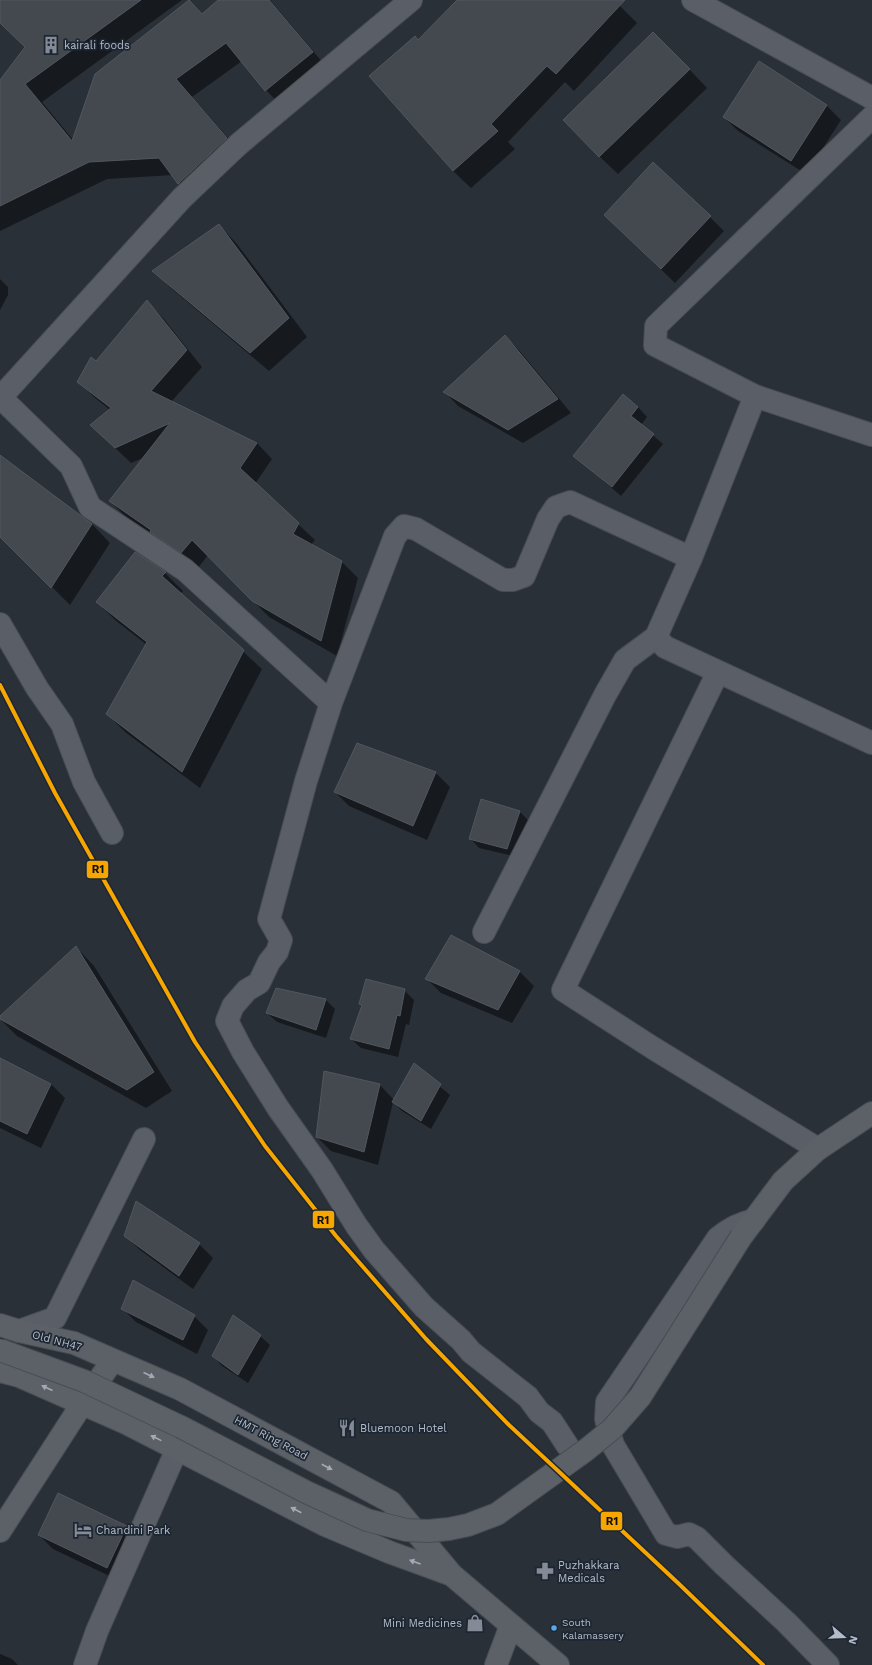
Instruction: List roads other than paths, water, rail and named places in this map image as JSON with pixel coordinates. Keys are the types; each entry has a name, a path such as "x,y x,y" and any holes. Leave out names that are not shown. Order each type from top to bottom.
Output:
{"main road":[{"path":"0,1350 84,1381 181,1427 306,1492 367,1520 406,1530 428,1531 468,1525 497,1514 586,1450 612,1429 640,1397 741,1237 783,1181 818,1149 872,1114"},
{"name":"Old NH47","path":"9,1328 74,1343 114,1360"},
{"path":"0,1531 82,1404 114,1360"},
{"name":"HMT Ring Road","path":"114,1360 180,1389 391,1502 452,1575 558,1665"},
{"path":"0,1371 19,1376 82,1404"},
{"name":"HMT Ring Road","path":"82,1404 177,1449 325,1525 389,1552 452,1575"},
{"path":"496,1665 512,1625"}],"street":[{"path":"331,703 185,570 90,507 71,466 0,397 182,198 240,144 411,0"},
{"path":"692,0 872,98"},
{"path":"872,116 656,326 655,345 755,396 872,435"},
{"path":"484,932 625,660 656,637 690,558 755,396"},
{"path":"567,1445 552,1422 539,1412 528,1398 471,1352 461,1340 424,1307 374,1250 356,1225 322,1170 278,1108 243,1052 227,1021 233,1006 247,990 258,983 269,962 277,952 281,940 270,918 306,781 331,703 395,536 404,526 416,529 503,580 513,580 524,576 548,519 556,507 570,502 690,558"},
{"path":"0,624 37,688 62,724 84,782 112,833"},
{"path":"656,637 665,647 872,743"},
{"path":"718,672 563,990 653,1048 818,1149"},
{"path":"9,1328 55,1318 144,1139"},
{"path":"754,1220 741,1223 729,1229 718,1238 607,1402 606,1419 613,1445 666,1534 677,1537 689,1534 697,1538 786,1622 828,1665"},
{"path":"85,1665 100,1624 177,1449"}],"place":[{"name":"kairali foods","path":"51,45"},
{"name":"Bluemoon Hotel","path":"347,1428"},
{"name":"Chandini Park","path":"83,1530"},
{"name":"Puzhakkara Medicals","path":"545,1571"},
{"name":"Mini Medicines","path":"475,1623"},
{"name":"South Kalamassery","path":"554,1628"}]}
